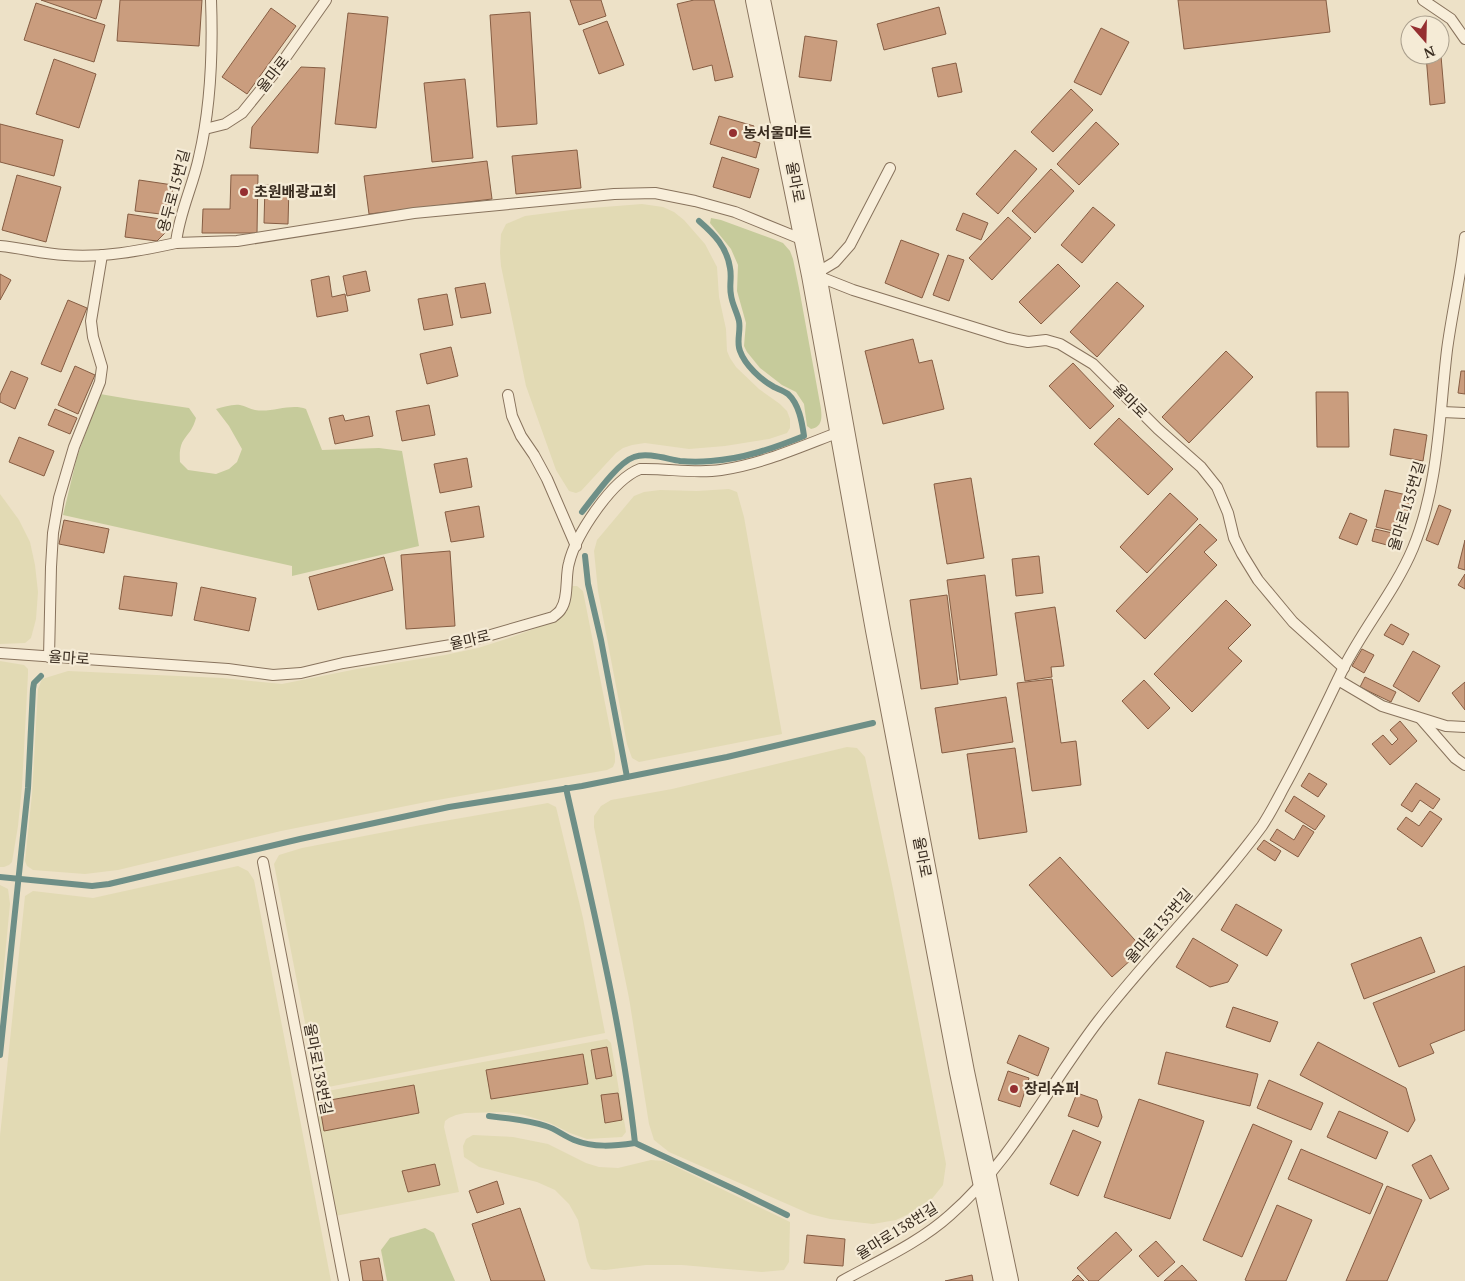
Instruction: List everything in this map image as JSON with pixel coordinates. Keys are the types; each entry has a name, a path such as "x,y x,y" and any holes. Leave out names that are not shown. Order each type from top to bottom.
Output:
{"street":[{"name":"율마로","path":"758,0 814,275 878,630 960,1062 1006,1281"}],"lane":[{"name":"용두로15번길","path":"0,246 64,256 139,252 176,242 178,226 199,160 205,130 209,100 211,0"},
{"name":"율마로","path":"205,130 225,124 242,113 276,71 326,0"},
{"path":"1423,0 1451,19 1465,39"},
{"path":"814,275 835,262 850,245 890,168"},
{"path":"176,242 237,241 414,213 614,194 646,193 694,201 735,212 807,242"},
{"name":"율마로135번길","path":"986,1181 1100,1020 1141,968 1224,873 1264,823 1296,765 1344,668 1367,626 1398,578 1413,547 1428,500 1436,464 1447,349 1465,237"},
{"path":"50,657 51,566 53,534 59,498 74,447 100,382 102,367 92,321 102,255"},
{"name":"율마로","path":"814,275 853,290 1008,338 1028,342 1046,340 1060,344 1094,364 1158,429 1201,468 1217,486 1228,513 1234,538 1258,580 1293,622 1344,668"},
{"path":"508,395 512,416 521,436 547,479 576,546"},
{"path":"1442,412 1465,413"},
{"name":"율마로","path":"0,653 228,669 273,675 301,673 343,663 463,643 553,617 562,608 569,562 585,525 631,472 640,469 702,471 738,467 843,431"},
{"path":"1338,680 1382,706 1446,726 1465,727"},
{"path":"1421,719 1455,758 1465,766"},
{"name":"율마로138번길","path":"263,862 344,1281"},
{"name":"율마로138번길","path":"842,1281 914,1241 948,1217 986,1181"}],"shaded area":[{"path":"642,204 663,207 674,212 684,220 705,244 717,267 719,297 726,329 727,351 730,358 736,367 759,389 787,411 790,419 790,428 787,433 769,439 725,446 689,449 645,443 632,445 616,453 581,491 576,493 569,491 556,470 526,386 501,266 501,234 506,224 525,216"},
{"path":"729,489 737,492 744,517 782,734 639,762 632,758 627,744 598,591 594,551 597,540 634,496 644,492"},
{"path":"0,494 19,520 30,542 35,565 38,592 36,619 31,638 25,643 0,644"},
{"path":"577,586 583,591 615,754 613,767 607,770 426,802 281,831 118,870 85,874 33,870 27,866 25,861 32,794 38,689 42,679 68,671 222,678 282,684 357,669 445,655 478,648 512,637 547,624 570,587"},
{"path":"0,661 24,665 28,669 22,787 18,826 12,862 4,867 0,867"},
{"path":"847,747 857,748 865,757 893,889 946,1164 943,1185 931,1200 917,1210 896,1220 873,1224 830,1219 810,1214 669,1152 654,1140 649,1124 629,998 594,827 594,816 601,806 611,800 672,789"},
{"path":"548,803 556,807 583,918 605,1033 318,1089 274,864 279,855 302,848"},
{"path":"238,866 248,871 254,880 331,1281 0,1281 0,1136 25,896 33,891 93,898"},
{"path":"0,885 8,889 10,904 0,1008"},
{"path":"607,1039 611,1043 626,1132 622,1137 587,1139 550,1123 506,1112 456,1115 445,1121 444,1127 459,1192 335,1216 313,1098 317,1093"},
{"path":"473,1135 513,1137 548,1144 586,1163 599,1167 618,1168 651,1160 664,1161 790,1222 789,1262 784,1270 762,1272 682,1265 646,1265 605,1270 591,1269 587,1261 578,1220 569,1204 555,1190 537,1182 479,1167 464,1157 463,1146 466,1139"}],"green space":[{"path":"711,218 783,243 790,251 799,288 821,409 821,422 815,428 811,429 807,426 804,404 796,392 782,385 760,368 744,346 746,323 737,291 738,265 731,249 710,223"},
{"path":"100,394 189,408 196,418 194,425 183,442 180,453 180,462 188,470 216,474 229,469 237,462 242,449 229,426 216,409 234,405 261,411 294,407 306,409 322,450 379,448 402,451 419,546 292,576 292,566 63,515 77,457"},
{"path":"425,1228 434,1233 455,1281 387,1281 381,1250 390,1238"}],"building":[{"path":"41,0 102,0 96,19"},
{"path":"120,0 202,0 199,46 117,41"},
{"path":"570,0 601,0 606,16 579,25"},
{"path":"694,0 714,0 733,77 715,81 712,65 693,70 677,4"},
{"path":"1178,0 1326,0 1330,32 1184,49"},
{"path":"36,3 105,25 94,62 24,40"},
{"path":"939,7 946,34 884,50 877,24"},
{"path":"271,8 296,26 247,94 222,77"},
{"path":"530,12 537,124 497,127 490,15"},
{"path":"348,13 388,17 376,128 335,124"},
{"path":"607,21 624,65 599,74 583,30"},
{"path":"1101,28 1129,42 1101,95 1074,82"},
{"path":"805,36 837,41 831,81 799,77"},
{"path":"54,59 96,74 79,128 36,114"},
{"path":"956,63 962,92 938,97 932,68"},
{"path":"1427,65 1442,65 1445,103 1430,105"},
{"path":"301,67 325,68 318,153 250,148 252,127"},
{"path":"465,79 473,158 432,162 424,83"},
{"path":"1071,89 1093,110 1053,152 1031,132"},
{"name":"농서울마트","path":"719,116 754,126 750,140 760,143 756,158 710,144"},
{"path":"1096,122 1119,144 1079,185 1057,164"},
{"path":"0,124 63,140 54,176 0,162"},
{"path":"577,150 581,188 516,194 512,156"},
{"path":"1015,150 1037,169 998,214 976,194"},
{"path":"722,157 759,169 750,198 713,187"},
{"path":"487,161 492,199 369,214 364,176"},
{"path":"1051,169 1074,191 1035,233 1012,211"},
{"path":"17,175 61,187 46,242 2,230"},
{"name":"초원배광교회","path":"231,175 258,175 257,233 202,233 203,209 230,209"},
{"path":"139,180 173,185 169,215 135,211"},
{"path":"265,185 289,186 288,224 264,223"},
{"path":"1093,207 1115,225 1082,263 1061,245"},
{"path":"963,213 988,223 981,240 956,230"},
{"path":"128,214 167,220 165,233 157,241 125,237"},
{"path":"1008,217 1031,238 992,280 969,258"},
{"path":"901,240 939,254 922,298 885,283"},
{"path":"948,255 964,260 949,301 933,295"},
{"path":"1058,264 1080,286 1041,324 1019,302"},
{"path":"366,271 370,291 347,296 343,276"},
{"path":"0,274 11,280 0,300"},
{"path":"329,276 332,297 345,294 348,311 317,317 311,280"},
{"path":"1117,282 1144,306 1097,357 1070,332"},
{"path":"485,283 491,313 461,318 455,288"},
{"path":"447,294 453,325 424,330 418,299"},
{"path":"68,300 87,308 61,372 41,364"},
{"path":"913,339 919,363 932,360 944,409 883,424 865,351"},
{"path":"451,347 458,376 427,384 420,354"},
{"path":"1226,351 1253,377 1189,443 1162,417"},
{"path":"1073,363 1114,406 1090,429 1049,386"},
{"path":"75,366 95,375 78,414 58,405"},
{"path":"11,371 28,378 15,409 0,402 0,395"},
{"path":"1461,371 1465,371 1465,394 1458,393"},
{"path":"1316,392 1348,392 1349,447 1317,447"},
{"path":"429,405 435,435 402,441 396,411"},
{"path":"55,409 77,418 70,434 48,425"},
{"path":"343,415 345,421 369,416 373,436 335,444 329,418"},
{"path":"1119,418 1173,469 1148,495 1094,444"},
{"path":"1394,429 1427,435 1423,461 1390,455"},
{"path":"19,437 54,451 44,476 9,462"},
{"path":"467,458 472,487 440,493 434,464"},
{"path":"971,478 984,558 947,564 934,484"},
{"path":"1385,490 1411,496 1402,533 1376,527"},
{"path":"1170,493 1198,519 1147,573 1120,547"},
{"path":"1439,505 1451,510 1438,545 1426,540"},
{"path":"479,506 484,537 451,542 445,512"},
{"path":"1350,513 1367,520 1357,545 1339,538"},
{"path":"64,520 109,529 104,553 59,544"},
{"path":"1200,524 1217,540 1204,552 1217,565 1145,639 1116,611"},
{"path":"1375,529 1401,535 1398,548 1372,541"},
{"path":"1465,540 1465,570 1458,568"},
{"path":"450,551 455,626 406,629 401,555"},
{"path":"1039,556 1043,593 1016,596 1012,559"},
{"path":"384,557 393,590 318,610 309,577"},
{"path":"1465,574 1465,589 1458,585"},
{"path":"985,575 997,675 960,680 947,580"},
{"path":"124,576 177,583 172,616 119,609"},
{"path":"201,587 256,598 249,631 194,620"},
{"path":"947,595 958,684 921,689 910,600"},
{"path":"1226,600 1251,625 1228,648 1242,661 1192,712 1154,674"},
{"path":"1055,607 1064,666 1051,667 1052,677 1025,681 1015,613"},
{"path":"1391,624 1409,634 1403,645 1384,635"},
{"path":"1362,649 1374,655 1364,673 1352,666"},
{"path":"1413,651 1440,666 1419,702 1393,686"},
{"path":"1365,677 1396,692 1391,702 1360,687"},
{"path":"1052,679 1061,743 1076,741 1081,785 1032,791 1017,683"},
{"path":"1144,680 1170,708 1148,729 1122,701"},
{"path":"1465,682 1465,710 1452,693"},
{"path":"1006,697 1013,742 942,753 935,708"},
{"path":"1400,721 1417,741 1390,765 1372,744 1383,735 1392,745 1398,739 1390,730"},
{"path":"1015,748 1027,832 979,839 967,754"},
{"path":"1309,773 1327,784 1318,797 1301,786"},
{"path":"1416,783 1440,799 1433,809 1420,800 1412,812 1401,805"},
{"path":"1294,796 1325,816 1315,830 1285,811"},
{"path":"1430,811 1442,819 1422,847 1397,829 1406,817 1419,826"},
{"path":"1303,825 1314,832 1298,857 1270,840 1277,829 1294,840"},
{"path":"1264,840 1281,851 1275,861 1257,849"},
{"path":"1060,857 1143,949 1112,977 1029,885"},
{"path":"1236,904 1282,930 1267,956 1221,930"},
{"path":"1421,937 1435,972 1364,999 1351,964"},
{"path":"1193,938 1238,965 1228,982 1210,987 1176,967"},
{"path":"1465,966 1465,1030 1430,1044 1434,1053 1399,1067 1373,1003"},
{"path":"1233,1007 1278,1022 1270,1042 1226,1027"},
{"path":"1019,1035 1049,1048 1038,1076 1007,1063"},
{"path":"1318,1042 1406,1088 1415,1120 1408,1132 1300,1075"},
{"path":"607,1047 612,1076 596,1079 591,1050"},
{"path":"1166,1052 1258,1074 1250,1106 1158,1084"},
{"path":"583,1054 588,1084 491,1099 486,1070"},
{"name":"장리슈퍼","path":"1008,1071 1029,1078 1020,1107 998,1100"},
{"path":"1269,1080 1323,1103 1311,1130 1257,1108"},
{"path":"414,1085 419,1113 324,1131 319,1102"},
{"path":"618,1093 622,1120 605,1123 601,1095"},
{"path":"1077,1093 1097,1100 1102,1117 1098,1127 1068,1116"},
{"path":"1139,1099 1204,1121 1170,1219 1104,1197"},
{"path":"1339,1111 1388,1132 1376,1159 1327,1137"},
{"path":"1253,1124 1292,1141 1242,1257 1203,1240"},
{"path":"1073,1130 1101,1142 1078,1196 1050,1184"},
{"path":"1301,1149 1383,1184 1370,1214 1288,1179"},
{"path":"1431,1155 1449,1189 1430,1199 1412,1165"},
{"path":"435,1164 440,1185 408,1192 402,1171"},
{"path":"497,1181 504,1204 477,1213 469,1191"},
{"path":"1387,1186 1422,1200 1387,1281 1346,1281"},
{"path":"1277,1205 1312,1220 1286,1281 1247,1281 1245,1280"},
{"path":"520,1208 545,1281 491,1281 472,1224"},
{"path":"1116,1232 1132,1250 1098,1281 1089,1281 1077,1268"},
{"path":"807,1235 845,1239 843,1266 804,1263"},
{"path":"1156,1241 1175,1262 1158,1277 1139,1256"},
{"path":"379,1258 383,1281 363,1281 360,1261"},
{"path":"1182,1265 1197,1281 1164,1281"},
{"path":"972,1275 973,1281 945,1281"},
{"path":"1078,1275 1084,1281 1072,1281"}],"waterway":[{"path":"582,512 613,473 627,460 634,457 651,456 692,462 723,460 758,452 804,436 799,413 792,398 759,376 742,356 738,344 739,321 730,292 731,271 728,260 719,241 699,221"},
{"path":"585,556 588,584 601,640 627,777"},
{"path":"0,1055 28,788 33,689 34,683 41,676"},
{"path":"0,877 92,886 109,884 300,839 449,807 582,786 727,757 873,723"},
{"path":"489,1116 539,1124 582,1143 597,1145 635,1143 614,1009 566,788"},
{"path":"635,1143 787,1215"}],"place":[{"name":"농서울마트","path":"733,133"},
{"name":"초원배광교회","path":"244,192"},
{"name":"장리슈퍼","path":"1014,1089"}]}
